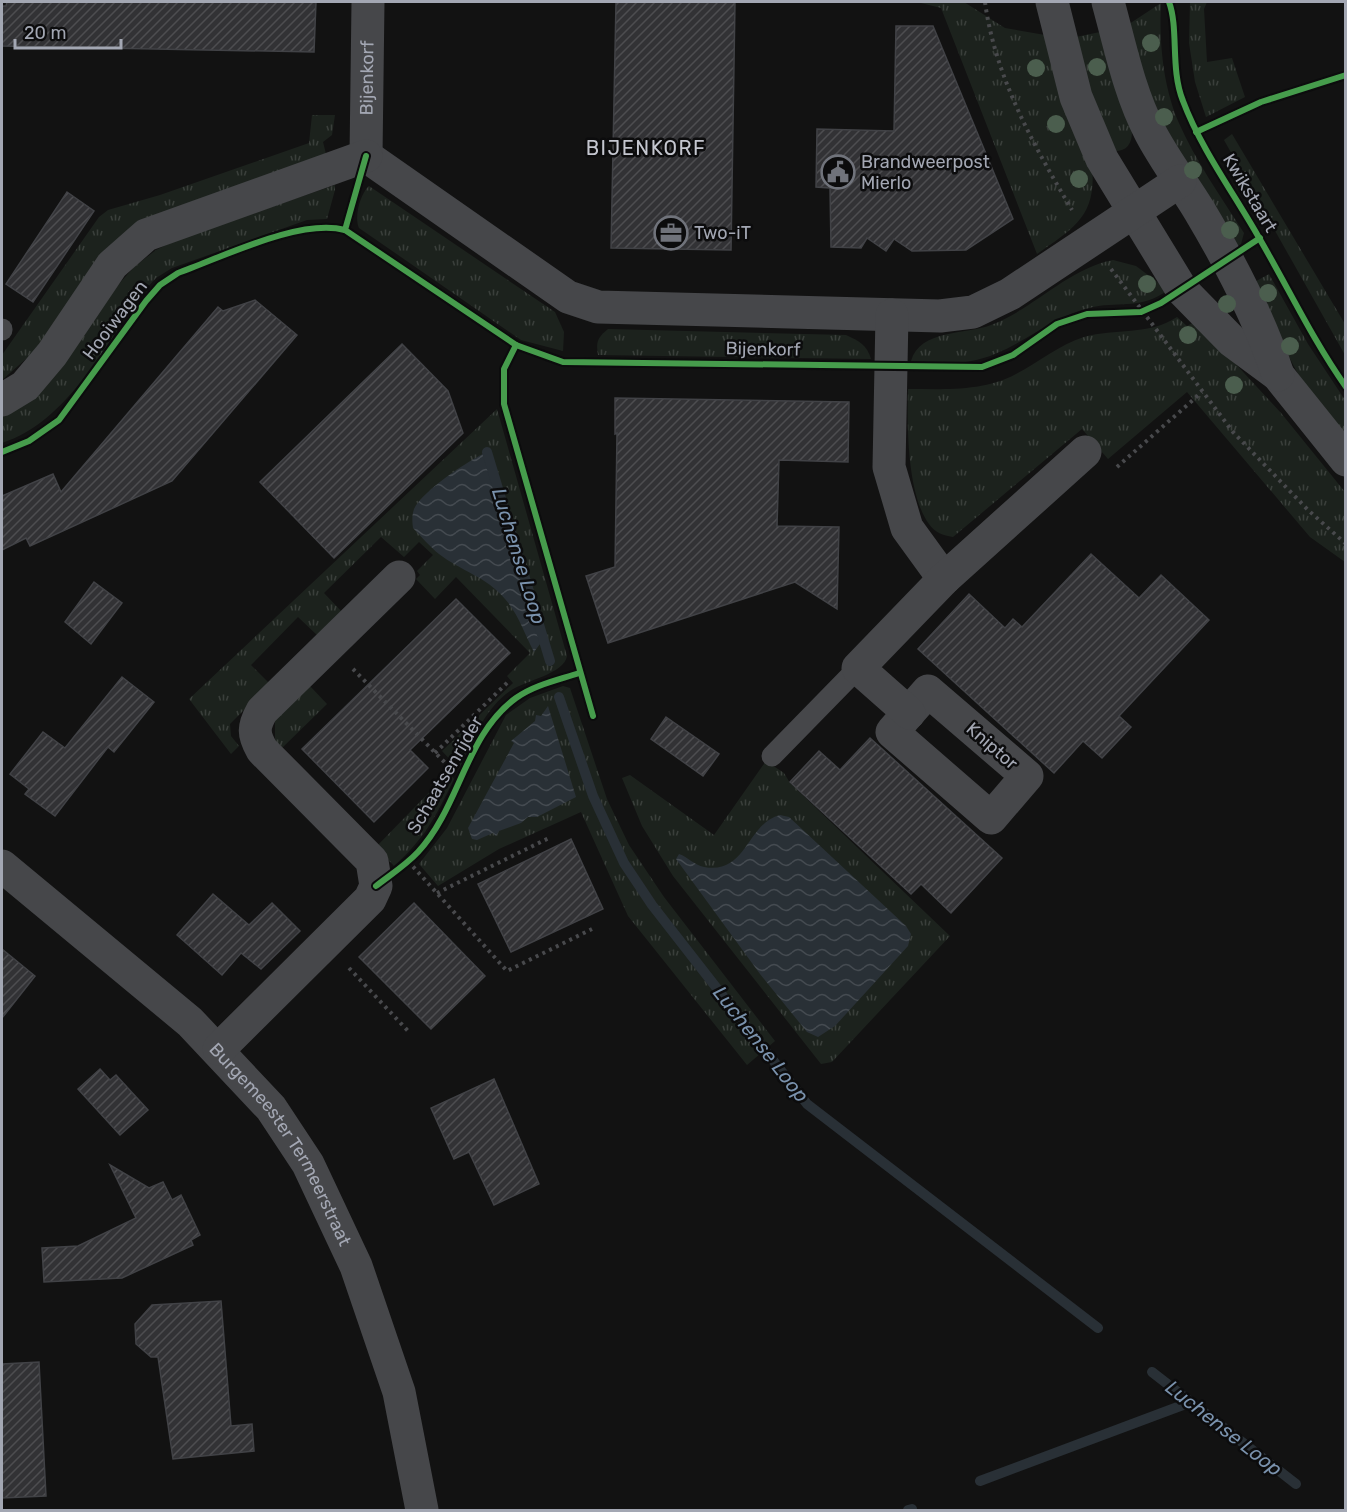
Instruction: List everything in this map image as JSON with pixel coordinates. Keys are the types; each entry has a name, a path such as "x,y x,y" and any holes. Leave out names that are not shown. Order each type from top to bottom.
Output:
{"street":[{"name":"Bijenkorf","path":"368,2 366,156 568,297 598,308 940,316 973,312 1010,294 1180,181"},
{"path":"1052,2 1076,97 1102,159 1182,290 1232,341 1278,375 1346,460"},
{"path":"1108,2 1133,93 1150,132 1199,209 1262,328 1278,375"},
{"name":"Hooiwagen","path":"2,400 25,386 52,354 112,265 146,236 366,156"},
{"path":"892,315 889,467 907,528 944,579"},
{"path":"909,713 858,669 944,579 1085,452"},
{"path":"219,1049 370,899 376,886 372,861 262,750 254,736 255,723 262,711 399,577"},
{"name":"Burgemeester Termeerstraat","path":"2,866 126,967 219,1049 271,1108 308,1164 356,1266 399,1392 422,1510"}],"lane":[{"path":"772,756 858,669"}],"path":[{"path":"985,2 988,21 1008,86 1040,156 1091,241 1141,312 1233,432 1308,510 1346,544"},
{"path":"1130,312 1141,312 1182,290"},
{"path":"1115,468 1202,392"},
{"path":"437,893 551,837"},
{"path":"325,943 408,1030"}],"green space":[{"path":"917,2 964,2 1005,28 1045,35 1092,166 1093,183 1087,209 1080,219 1072,228 1037,254 941,8"},
{"path":"1190,2 1207,2 1204,9 1207,62 1232,58 1245,97 1206,117 1195,82 1189,43"},
{"path":"1161,3 1163,63 1178,121 1192,150 1244,233 1241,244 1230,251 1165,143 1123,28"},
{"path":"1100,32 1132,131 1127,147 1117,151 1112,151 1071,38"},
{"path":"312,115 335,115 332,135 323,142 326,154 171,210 34,352 2,380 2,355 99,217 108,210 160,195 309,143"},
{"path":"1232,134 1345,324 1345,355 1224,140"},
{"path":"335,185 327,219 307,220 172,268 156,278 143,292 83,380 65,400 25,433 2,443 2,416 134,267 156,250 176,240"},
{"path":"369,186 555,312 564,332 563,351 521,340 359,228 357,218 359,206"},
{"path":"1113,260 1136,266 1168,290 1140,303 1104,305 1077,312 987,357 956,363 911,361 916,351 924,343 934,338 991,325 1007,318 1081,272"},
{"path":"1269,274 1308,344 1345,400 1345,437 1298,374 1251,284"},
{"path":"1177,317 1187,326 1196,321 1281,413 1345,492 1345,562 1310,537 1187,392 1108,459 1082,429 953,537 931,527 922,511 912,478 908,440 908,389 949,389 990,384 1016,374 1075,340 1096,334 1155,327"},
{"path":"608,329 846,335 862,344 871,359 598,355 598,340"},
{"path":"497,409 567,656 564,662 552,672 517,687 501,698 486,716 459,769 442,751 513,683 507,676 530,653 456,577 435,599 416,579 420,575 417,571 433,555 419,542 404,557 381,537 324,593 342,612 318,636 298,617 251,665 270,684 230,724 231,736 239,746 231,754 189,699"},
{"path":"309,685 327,704 281,749 275,741 275,720"},
{"path":"563,686 570,688 607,799 629,845 664,897 775,1041 747,1065 628,916 581,812 499,849 438,886 419,864 447,828 506,715 530,698"},
{"path":"766,761 784,773 790,783 950,936 832,1062 821,1064 673,876 642,826 622,778 630,775 714,835"},
{"path":"449,772 454,779 435,815 414,846 394,866 376,847"}],"water":[{"path":"487,452 543,640 534,652 514,611 498,591 439,554 413,528 414,509 426,494 458,469"},
{"path":"548,706 576,797 537,817 528,817 521,823 499,831 496,836 493,833 477,840 472,839 468,828 514,743 511,741 535,721 536,715 541,716"},
{"path":"780,815 789,817 906,926 911,934 908,946 835,1026 818,1037 807,1032 760,974 676,859 679,854 704,867 729,864 760,828 769,820"}],"building":[{"path":"7,2 316,2 314,52 2,46 2,6 6,6"},
{"path":"616,2 735,2 731,250 611,248"},
{"path":"896,26 933,26 1013,219 966,250 912,251 894,239 886,251 867,238 861,248 831,247 830,188 816,187 817,129 894,131"},
{"path":"67,192 94,211 33,302 6,284"},
{"path":"255,300 297,335 172,481 30,546 26,538 2,550 2,496 53,474 61,492 218,307 223,311"},
{"path":"402,344 448,391 463,433 334,558 260,482"},
{"path":"615,398 849,402 848,462 779,460 777,526 839,527 837,609 795,582 608,643 586,576 615,567 617,433 615,434"},
{"path":"1091,554 1139,598 1161,575 1209,620 1119,716 1131,727 1102,758 1083,741 1054,773 918,649 969,594 1005,628 1013,619 1022,627"},
{"path":"94,582 122,603 91,644 65,622"},
{"path":"456,599 510,653 410,750 428,768 374,822 302,749"},
{"path":"122,677 154,702 114,752 108,747 55,816 25,794 29,789 10,774 43,732 65,748"},
{"path":"666,717 719,754 703,776 651,739"},
{"path":"870,738 1002,858 951,913 921,884 911,894 790,782 819,751 840,770"},
{"path":"571,839 603,909 511,952 478,884"},
{"path":"213,894 249,925 272,903 300,931 261,969 241,953 222,975 177,935"},
{"path":"414,903 485,976 431,1029 359,957"},
{"path":"2,949 35,976 2,1018"},
{"path":"100,1069 110,1080 116,1075 148,1110 120,1135 78,1089"},
{"path":"494,1079 539,1184 494,1205 469,1152 454,1159 431,1108"},
{"path":"110,1165 149,1188 163,1182 172,1200 181,1195 200,1235 191,1240 193,1245 122,1278 44,1282 42,1248 78,1246 136,1218"},
{"path":"221,1301 231,1426 252,1424 254,1451 173,1459 158,1357 151,1357 136,1344 135,1324 152,1305"},
{"path":"39,1362 46,1496 2,1498 2,1364"}],"waterway":[{"name":"Luchense Loop","path":"487,452 550,661"},
{"name":"Luchense Loop","path":"559,697 593,796 624,863 652,905 807,1104 1098,1328"},
{"name":"Luchense Loop","path":"1152,1372 1296,1484"},
{"path":"980,1481 1191,1402"},
{"path":"908,1510 912,1509"}],"cycle path":[{"name":"Kwikstaart","path":"1169,2 1174,24 1175,63 1179,89 1190,119 1311,332 1346,387"},
{"path":"1196,132 1261,102 1346,75"},
{"name":"Kwikstaart","path":"366,156 345,230 516,345 563,362 982,367 1013,355 1057,324 1087,314 1141,312 1161,303 1260,238"},
{"path":"2,452 29,441 59,420 146,301 160,285 178,273 284,234 306,229 345,230"},
{"path":"516,345 504,369 504,404 593,716"},
{"name":"Schaatsenrijder","path":"376,886 413,857 432,834 485,731 499,713 516,698 530,690 579,673"}],"place":[{"name":"Brandweerpost Mierlo","path":"838,172"},
{"name":"Two-iT","path":"671,233"}],"district":[{"name":"BIJENKORF","path":"646,148"}]}
